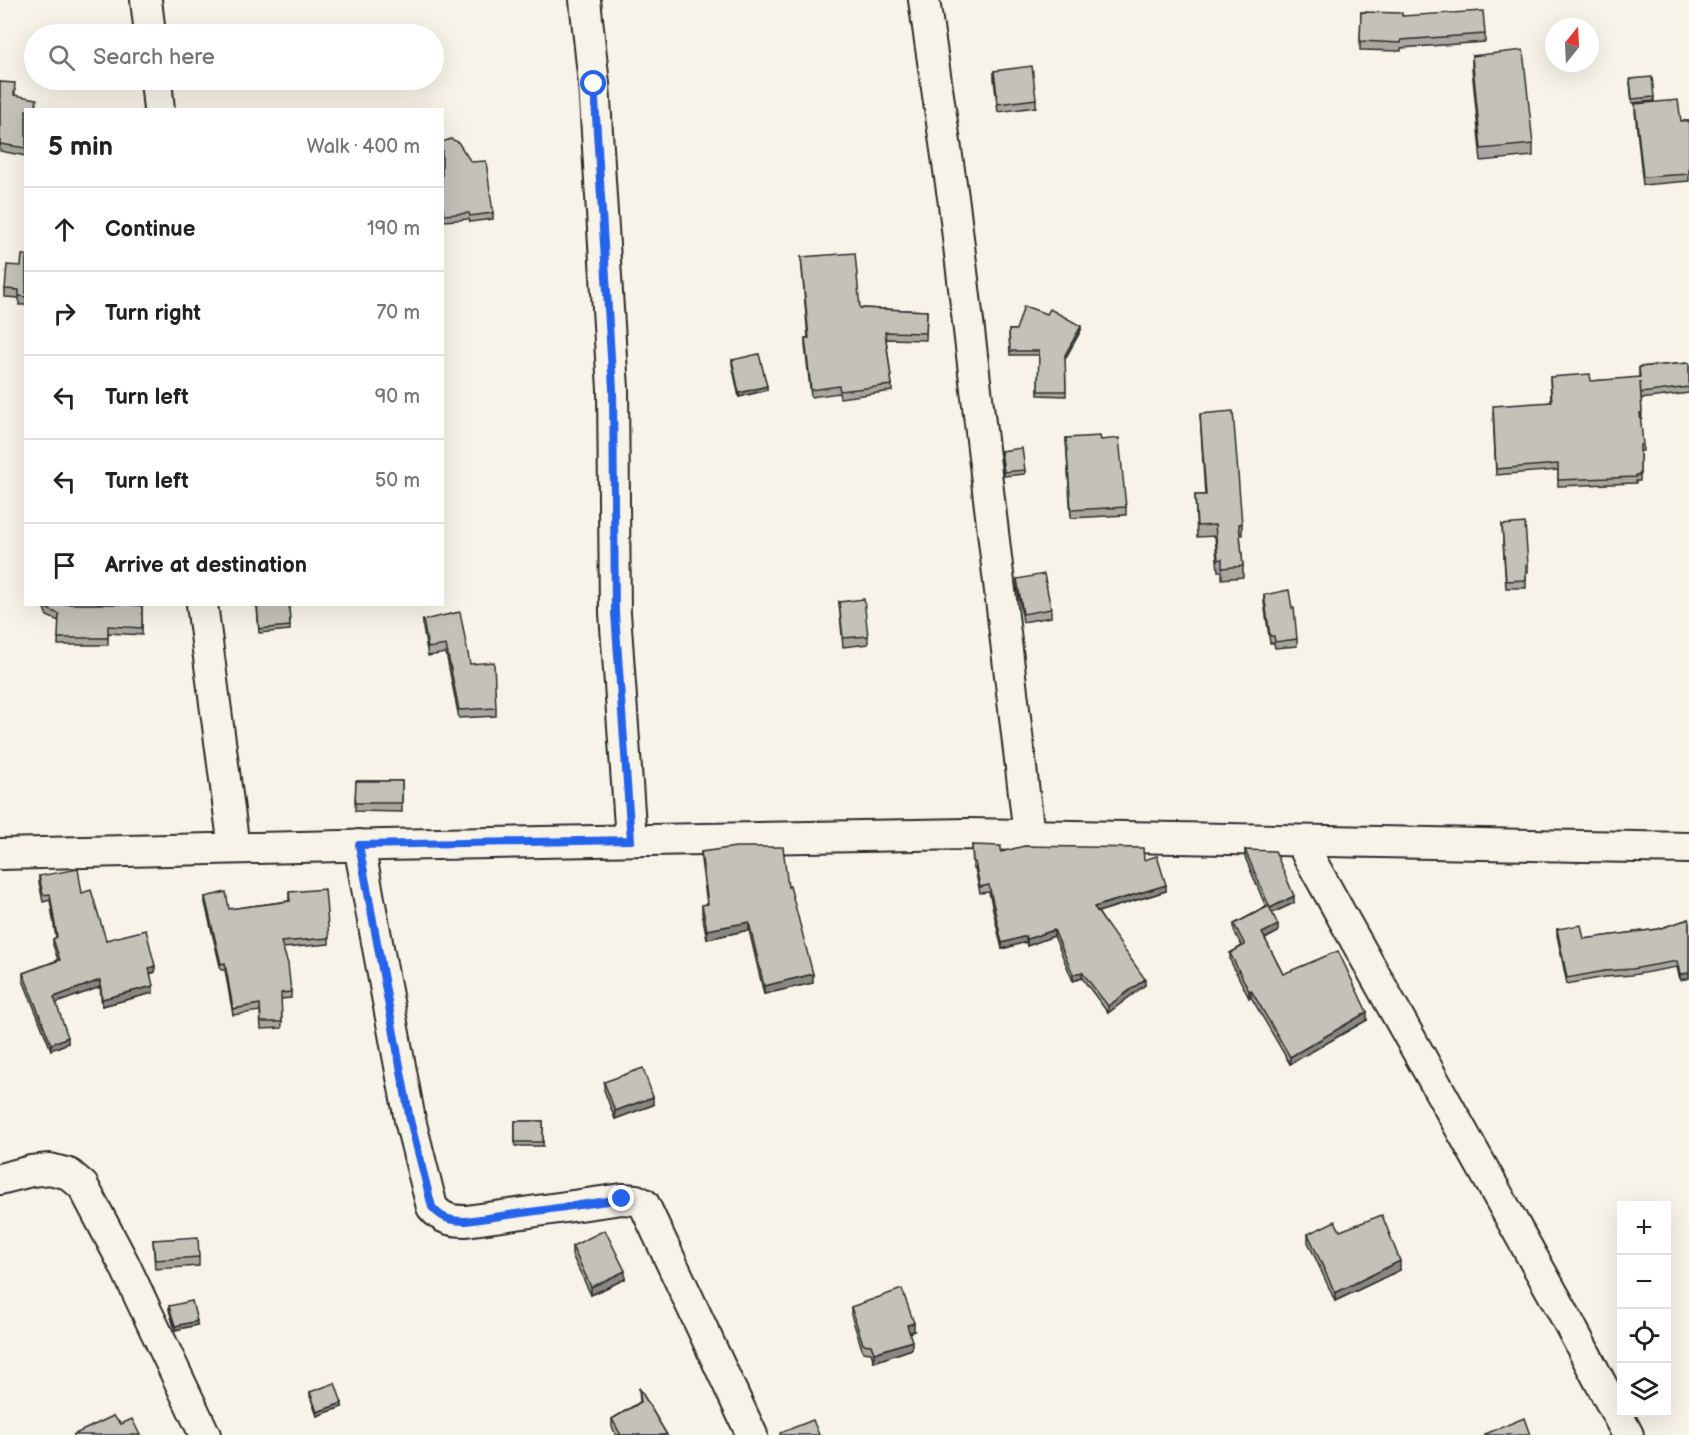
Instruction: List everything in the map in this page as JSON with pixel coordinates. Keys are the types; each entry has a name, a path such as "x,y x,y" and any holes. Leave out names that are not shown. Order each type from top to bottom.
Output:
{"street":[{"path":"146,0 149,24"},
{"path":"585,0 594,84 613,389 615,613 631,840"},
{"path":"924,0 954,204 1029,835"},
{"path":"157,90 159,108"},
{"path":"202,606 234,848"},
{"path":"0,854 968,834 1689,848"},
{"path":"1300,841 1562,1310 1628,1435"},
{"path":"359,845 410,1120 432,1207 439,1215 452,1221 622,1199 636,1200 644,1204 752,1435"},
{"path":"0,1179 50,1169 69,1174 83,1186 124,1264 205,1435"}],"building":[{"path":"1483,11 1485,34 1401,40 1401,43 1360,41 1361,12 1402,13 1402,16"},
{"path":"1523,50 1533,144 1481,149 1472,56"},
{"path":"1032,66 1036,99 998,104 994,71"},
{"path":"1652,77 1654,97 1632,99 1630,79"},
{"path":"0,82 15,83 14,95 37,99 35,108 24,108 24,148 0,144"},
{"path":"1678,100 1681,121 1689,121 1689,174 1643,177 1635,104"},
{"path":"451,139 458,142 471,162 486,161 493,213 470,216 469,213 444,215 444,141"},
{"path":"855,253 860,308 927,311 926,333 885,332 892,385 840,391 839,386 811,390 805,338 809,338 801,257"},
{"path":"22,255 24,255 24,297 19,296 19,290 5,289 7,265 21,266"},
{"path":"1024,306 1047,314 1050,309 1081,326 1065,355 1066,391 1038,391 1039,351 1010,351 1009,330 1016,330"},
{"path":"759,354 767,386 739,393 732,360"},
{"path":"1689,363 1689,387 1641,393 1640,382 1643,445 1640,445 1640,475 1558,480 1558,464 1496,469 1493,406 1552,402 1550,377 1590,374 1591,381 1640,377 1639,367"},
{"path":"1233,411 1243,566 1222,568 1222,559 1218,560 1215,525 1197,526 1195,495 1206,495 1200,414"},
{"path":"1100,436 1101,440 1119,438 1126,507 1071,510 1066,438"},
{"path":"1022,448 1025,470 1004,472 1001,451"},
{"path":"1525,523 1528,565 1526,565 1526,580 1506,581 1502,525"},
{"path":"1044,574 1051,609 1023,614 1017,579"},
{"path":"1289,590 1292,608 1294,608 1297,639 1275,642 1274,636 1270,636 1264,595"},
{"path":"864,599 868,636 843,638 839,602"},
{"path":"46,606 142,606 142,628 108,626 108,638 58,638 59,614 47,609"},
{"path":"257,606 289,606 290,626 259,629"},
{"path":"460,612 470,664 494,662 496,708 459,710 446,645 428,648 423,620"},
{"path":"356,781 402,781 402,803 355,803"},
{"path":"972,845 1001,846 1001,852 1024,846 1143,848 1144,860 1157,856 1166,885 1094,907 1145,979 1108,1006 1082,972 1073,974 1054,930 1027,939 1026,936 1002,943 989,885 980,887 975,862 973,862"},
{"path":"736,847 783,847 788,887 790,886 813,974 764,986 749,922 707,930 702,905 708,904 701,852"},
{"path":"1245,850 1275,851 1294,896 1270,908"},
{"path":"78,869 82,893 91,890 106,940 146,930 155,966 149,968 153,986 102,999 100,980 54,997 68,1037 51,1044 23,973 60,960 53,939 57,937 50,894 43,895 39,876"},
{"path":"325,889 329,938 281,942 288,964 291,992 281,993 282,1022 261,1022 260,1004 233,1009 225,963 221,964 205,897 226,892 229,909 290,901 289,892"},
{"path":"1269,906 1278,925 1262,933 1283,974 1338,951 1367,1012 1290,1057 1251,990 1249,991 1230,953 1245,945 1234,924"},
{"path":"1689,919 1689,973 1680,974 1677,961 1567,978 1557,929 1581,925 1584,939 1658,929"},
{"path":"643,1068 653,1097 615,1111 604,1082"},
{"path":"515,1121 543,1121 543,1142 515,1142"},
{"path":"1382,1215 1400,1261 1335,1293 1308,1234 1335,1221 1340,1231"},
{"path":"605,1230 625,1271 591,1287 572,1246"},
{"path":"198,1237 199,1257 155,1260 153,1240"},
{"path":"902,1289 914,1323 907,1325 912,1341 874,1353 871,1345 863,1344 851,1307"},
{"path":"192,1301 197,1321 175,1326 169,1306"},
{"path":"335,1383 342,1403 317,1412 310,1392"},
{"path":"639,1388 667,1435 621,1435 612,1419 641,1402"},
{"path":"113,1416 121,1424 132,1419 140,1435 73,1435"},
{"path":"1524,1418 1530,1435 1483,1435"},
{"path":"813,1420 819,1435 780,1435 780,1433"}],"route":[{"path":"594,84 613,389 615,613 631,840 359,845 410,1120 432,1207 439,1215 452,1221 466,1221 622,1199"}]}
